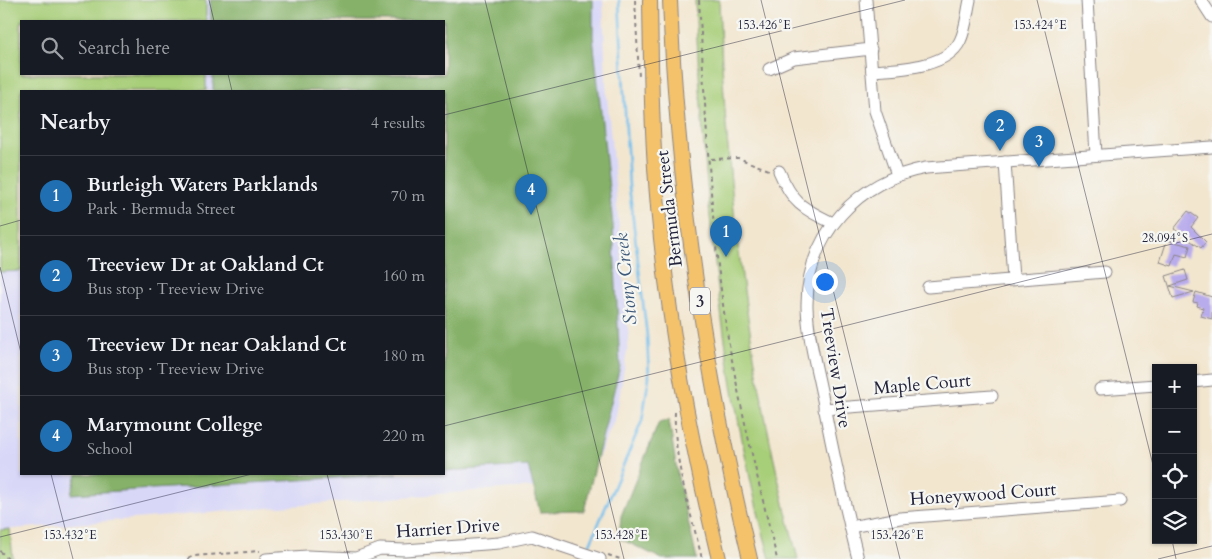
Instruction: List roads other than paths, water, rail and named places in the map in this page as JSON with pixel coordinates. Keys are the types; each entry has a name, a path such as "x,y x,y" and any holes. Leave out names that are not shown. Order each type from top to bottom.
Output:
{"main road":[{"name":"Bermuda Street","path":"650,0 655,168 668,285 690,423 719,559"},
{"name":"Bermuda Street","path":"670,0 678,120 700,305 722,433 750,559"}],"street":[{"path":"866,0 878,121 897,175"},
{"path":"872,71 911,67 950,55 962,40 970,0"},
{"path":"1087,0 1096,155"},
{"path":"1201,0 1212,17"},
{"path":"769,69 800,57 870,49"},
{"name":"Treeview Drive","path":"858,559 824,409 810,331 808,292 818,251 833,223 843,211 864,192 897,175 926,168 1212,146"},
{"path":"1005,162 1013,279"},
{"path":"779,171 794,200 808,210 833,223"},
{"path":"928,287 1105,272"},
{"path":"1197,382 1212,380"},
{"path":"1100,389 1152,385"},
{"name":"Maple Court","path":"824,409 992,396"},
{"name":"Honeywood Court","path":"850,527 908,518 1120,501"},
{"name":"Harrier Drive","path":"266,559 307,556 356,558 380,549 396,550 499,543 532,536 605,557"}],"waterway":[{"name":"Stony Creek","path":"590,544 642,421 649,377 647,336 629,186 619,0"}],"place":[{"name":"Treeview Dr at Oakland Ct","path":"1000,151"},
{"name":"Treeview Dr near Oakland Ct","path":"1039,167"},
{"name":"Marymount College","path":"531,215"},
{"name":"Burleigh Waters Parklands","path":"726,257"}]}
